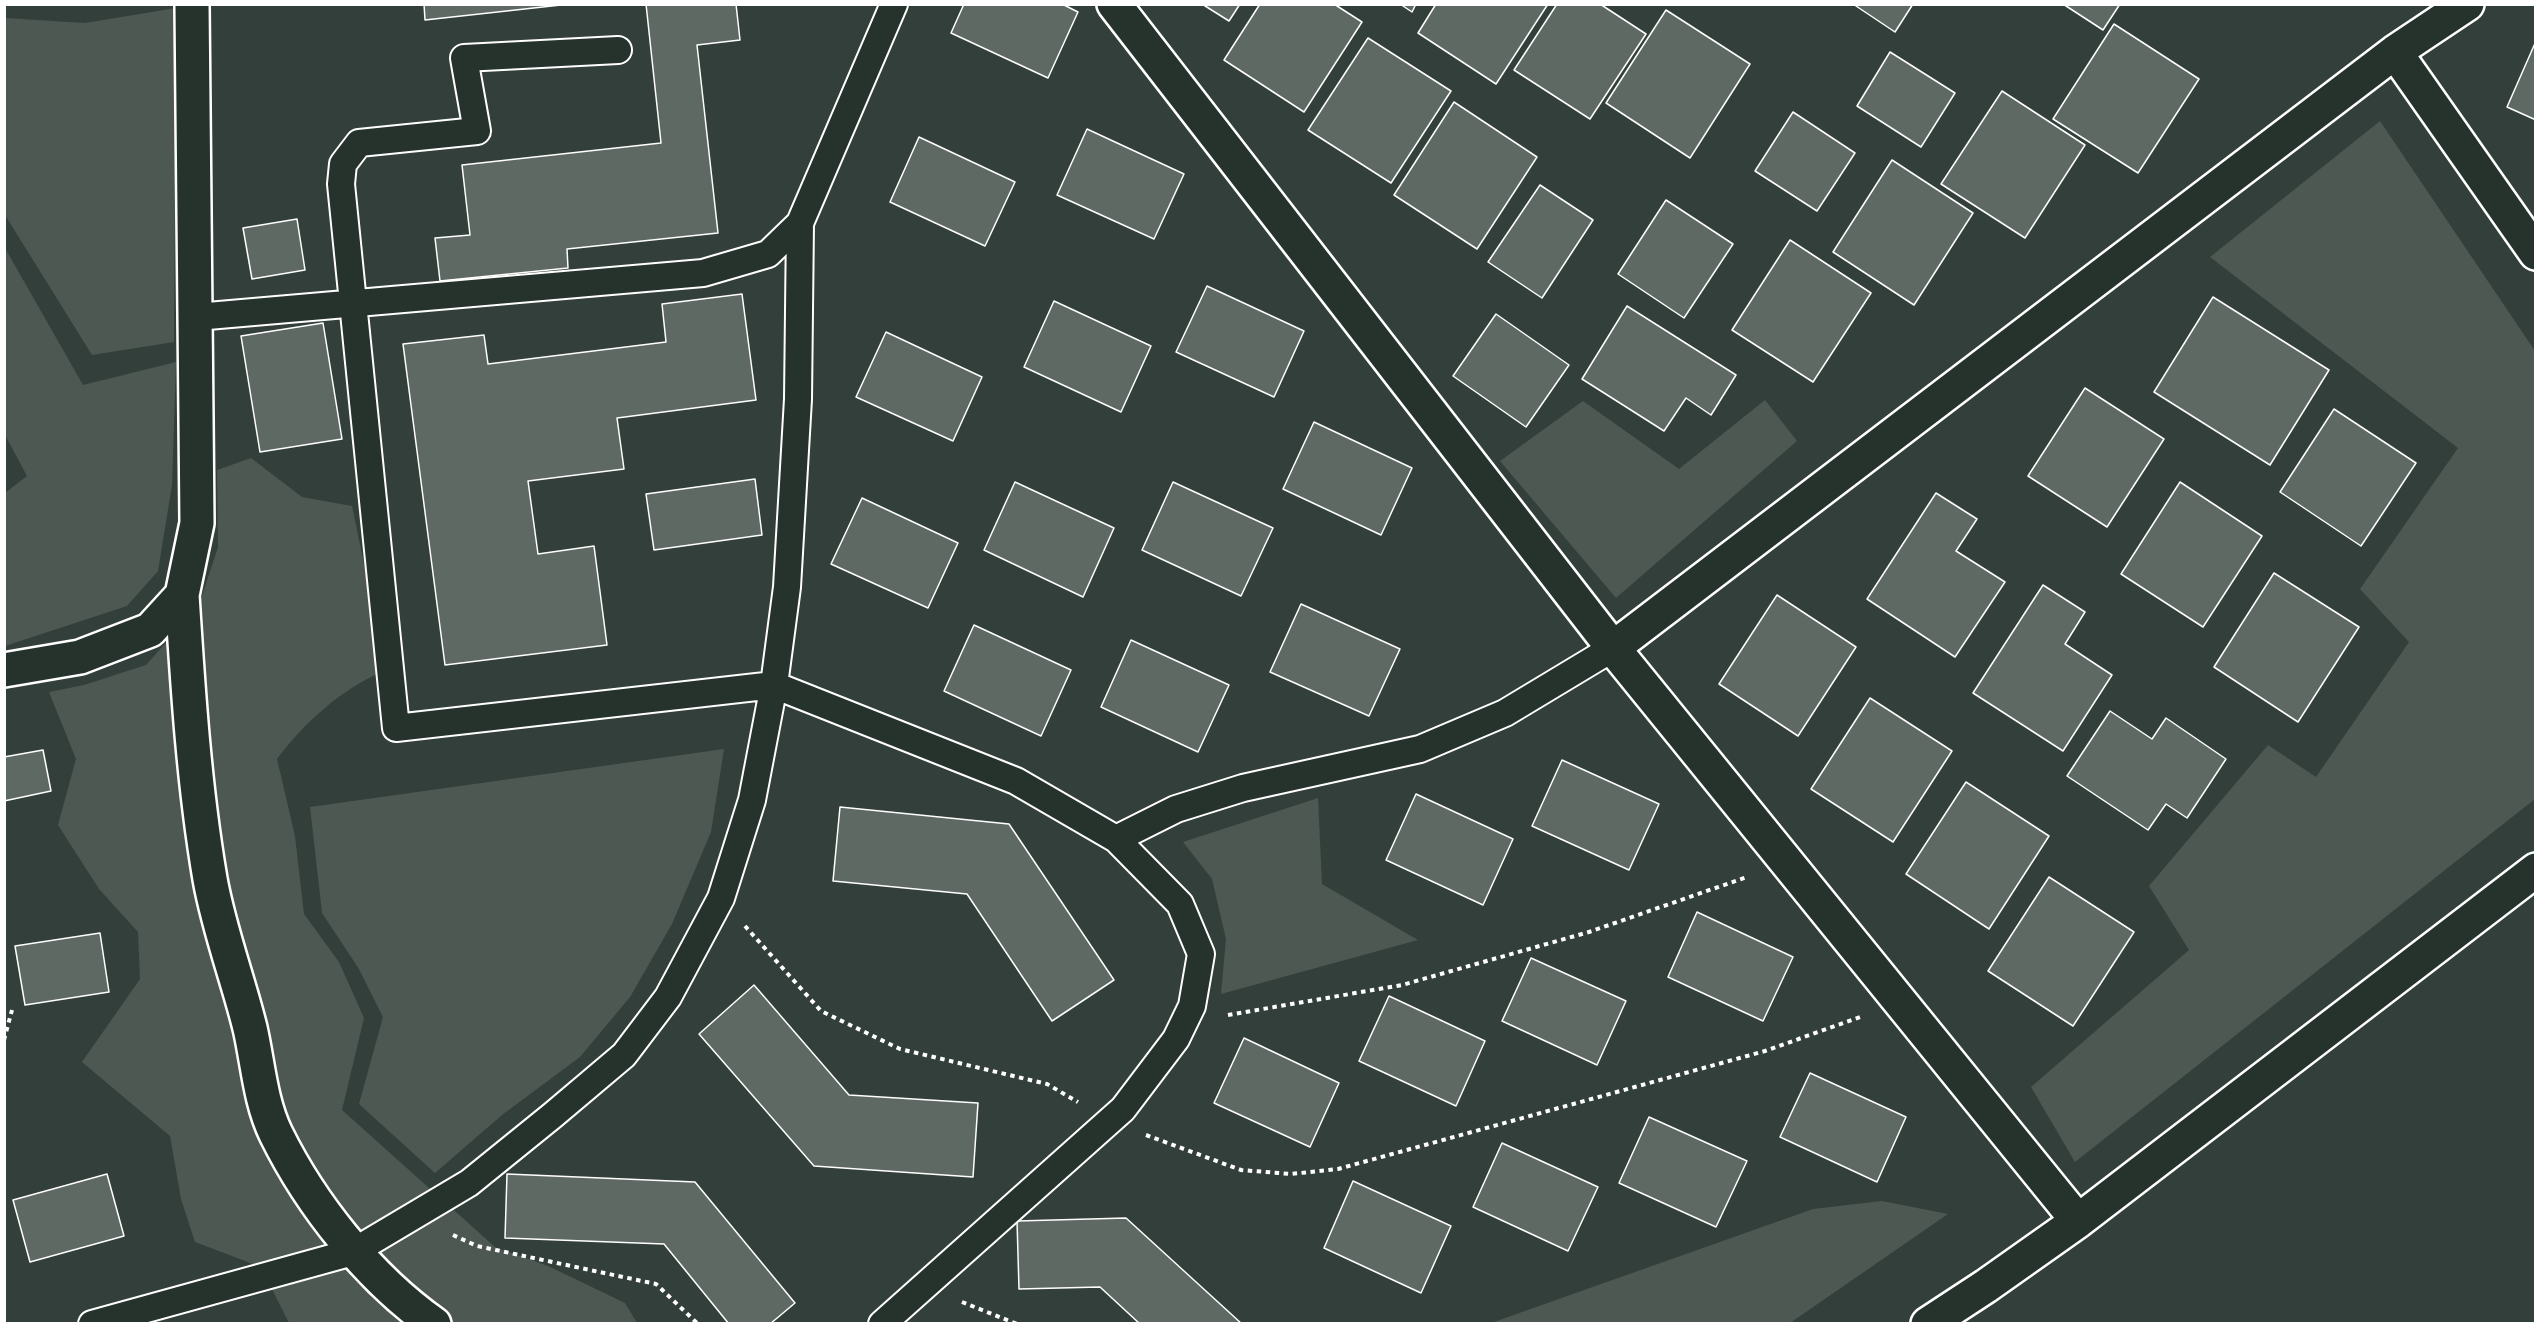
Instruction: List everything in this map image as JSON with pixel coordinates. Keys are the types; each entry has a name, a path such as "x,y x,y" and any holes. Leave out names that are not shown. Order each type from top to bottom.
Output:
{"street":[{"path":"192,4 197,523 182,595 190,716 210,881 250,1029 260,1083 275,1131 297,1173 353,1252 434,1323"},
{"path":"1114,4 1613,648 2078,1221"},
{"path":"1613,648 2395,52 2467,4"},
{"path":"2395,52 2535,253"},
{"path":"4,670 80,657 150,630 182,595"},
{"path":"1928,1323 1986,1286 2078,1221 2535,870"}],"lane":[{"path":"92,1323 353,1252 469,1183 624,1055 668,997 721,898 752,800 774,685 787,587 798,399 800,223 894,4"},
{"path":"618,50 464,58 477,131 359,143 343,164 341,184 396,728 774,685 1016,781 1116,838 1180,904 1202,954 1192,1006 1176,1039 1123,1109 882,1323"},
{"path":"196,317 703,273 768,254 800,223"},
{"path":"1116,838 1176,809 1242,788 1419,749 1505,713 1613,648"}],"path":[{"path":"1184,1022 1402,985 1589,932 1788,863"},
{"path":"721,898 821,1011 900,1049 1047,1084 1109,1121 1241,1170 1291,1174 1338,1169 1766,1051 1900,1002"},
{"path":"4,1040 12,1010"},
{"path":"411,1217 477,1246 656,1284 698,1323"},
{"path":"919,1291 973,1305 1017,1323"}],"shaded area":[{"path":"176,8 174,342 92,355 5,215 5,18 85,23"},
{"path":"2380,121 2535,351 2535,799 2075,1162 2031,1087 2189,950 2149,886 2268,745 2316,777 2409,642 2360,589 2458,448 2210,257"},
{"path":"5,248 83,385 176,362 172,485 158,571 127,606 5,646 5,493 27,476 5,435"},
{"path":"1765,400 1797,441 1616,598 1500,461 1583,401 1679,469"},
{"path":"251,458 302,497 352,506 386,670 339,696 312,719 277,759 295,836 304,914 339,962 364,1018 342,1110 495,1247 548,1266 625,1303 637,1323 289,1323 261,1267 195,1242 181,1199 170,1136 82,1062 140,979 138,932 99,889 58,825 76,759 49,692 84,685 146,665 199,605 218,547 217,470"},
{"path":"724,749 711,832 672,924 630,997 580,1057 502,1115 435,1173 359,1104 383,1017 359,969 322,913 310,807"},
{"path":"1318,798 1322,884 1418,940 1221,994 1226,939 1212,879 1183,842"},
{"path":"1882,1201 1948,1214 1790,1323 1491,1323 1813,1209"}],"building":[{"path":"424,4 570,4 425,20"},
{"path":"646,4 736,4 740,40 697,45 718,233 567,249 568,268 440,281 435,238 470,235 462,165 661,143"},
{"path":"964,4 1062,4 1078,12 1048,78 951,33"},
{"path":"1202,4 1240,4 1229,21"},
{"path":"1260,4 1334,4 1362,22 1304,112 1224,60"},
{"path":"1400,4 1416,4 1412,12"},
{"path":"1436,4 1548,4 1496,84 1418,33"},
{"path":"1557,4 1600,4 1646,34 1590,119 1514,70"},
{"path":"1853,4 1913,4 1895,32"},
{"path":"2063,4 2120,4 2103,30"},
{"path":"1666,10 1750,64 1690,158 1606,103"},
{"path":"2114,24 2199,79 2138,173 2053,119"},
{"path":"1368,38 1451,91 1391,183 1308,130"},
{"path":"2536,41 2536,120 2507,107"},
{"path":"1890,52 1955,93 1921,147 1857,106"},
{"path":"2002,91 2085,145 2025,238 1941,184"},
{"path":"1454,102 1537,157 1477,249 1394,195"},
{"path":"1793,112 1855,153 1817,211 1755,171"},
{"path":"1087,129 1184,174 1154,239 1057,195"},
{"path":"919,137 1015,182 985,246 890,202"},
{"path":"1892,160 1973,213 1914,305 1833,252"},
{"path":"1540,185 1593,220 1542,298 1488,262"},
{"path":"1666,200 1733,244 1684,318 1618,274"},
{"path":"297,219 305,270 252,279 243,228"},
{"path":"1790,240 1871,293 1813,382 1732,330"},
{"path":"1207,286 1304,331 1274,397 1176,352"},
{"path":"742,294 756,400 617,418 624,469 528,481 538,554 594,546 607,645 445,665 403,344 484,335 488,364 666,342 662,304"},
{"path":"2213,297 2329,370 2270,465 2154,392"},
{"path":"1054,301 1151,346 1121,412 1024,367"},
{"path":"1627,306 1736,375 1711,415 1686,398 1664,431 1582,379"},
{"path":"1496,314 1569,365 1526,427 1453,376"},
{"path":"323,323 342,439 260,452 241,336"},
{"path":"886,332 982,377 953,441 856,397"},
{"path":"2085,388 2164,439 2107,527 2028,476"},
{"path":"2334,409 2416,463 2361,546 2280,492"},
{"path":"1314,422 1412,468 1381,535 1283,489"},
{"path":"755,479 762,535 654,550 646,494"},
{"path":"1015,482 1114,528 1083,597 984,550"},
{"path":"1173,482 1273,528 1241,596 1142,550"},
{"path":"2180,482 2262,536 2203,627 2121,574"},
{"path":"1936,493 1977,519 1956,551 2005,582 1955,657 1867,599"},
{"path":"862,498 958,543 928,608 831,564"},
{"path":"2274,573 2359,627 2298,722 2214,667"},
{"path":"2043,585 2085,612 2065,644 2112,675 2063,751 1973,693"},
{"path":"1777,595 1856,647 1798,736 1719,684"},
{"path":"1301,604 1400,649 1369,716 1270,672"},
{"path":"974,625 1071,670 1041,736 944,691"},
{"path":"1131,640 1229,685 1198,752 1101,707"},
{"path":"1870,698 1952,751 1893,842 1811,789"},
{"path":"2110,711 2152,739 2166,718 2226,759 2187,818 2166,804 2148,830 2067,776"},
{"path":"43,750 51,791 4,801 4,757"},
{"path":"1562,760 1659,804 1629,870 1532,826"},
{"path":"1966,782 2049,836 1989,929 1906,874"},
{"path":"1416,794 1513,839 1483,905 1386,860"},
{"path":"840,807 1009,824 1114,980 1052,1021 967,894 833,881"},
{"path":"2049,877 2134,932 2073,1026 1988,971"},
{"path":"1697,912 1793,957 1763,1021 1668,977"},
{"path":"100,933 109,992 25,1005 15,946"},
{"path":"1531,958 1626,1001 1597,1065 1502,1021"},
{"path":"754,985 849,1095 978,1103 973,1177 814,1166 699,1034"},
{"path":"1389,996 1485,1041 1456,1106 1359,1061"},
{"path":"1244,1038 1339,1083 1310,1147 1214,1103"},
{"path":"1810,1073 1906,1117 1877,1182 1780,1137"},
{"path":"1649,1117 1747,1161 1716,1227 1619,1183"},
{"path":"1502,1143 1598,1187 1568,1251 1473,1207"},
{"path":"107,1174 124,1236 30,1262 13,1200"},
{"path":"507,1174 695,1182 795,1303 770,1324 729,1324 664,1244 505,1238"},
{"path":"1353,1181 1451,1226 1421,1293 1324,1248"},
{"path":"1126,1218 1242,1324 1140,1324 1100,1287 1019,1289 1017,1221"}]}
